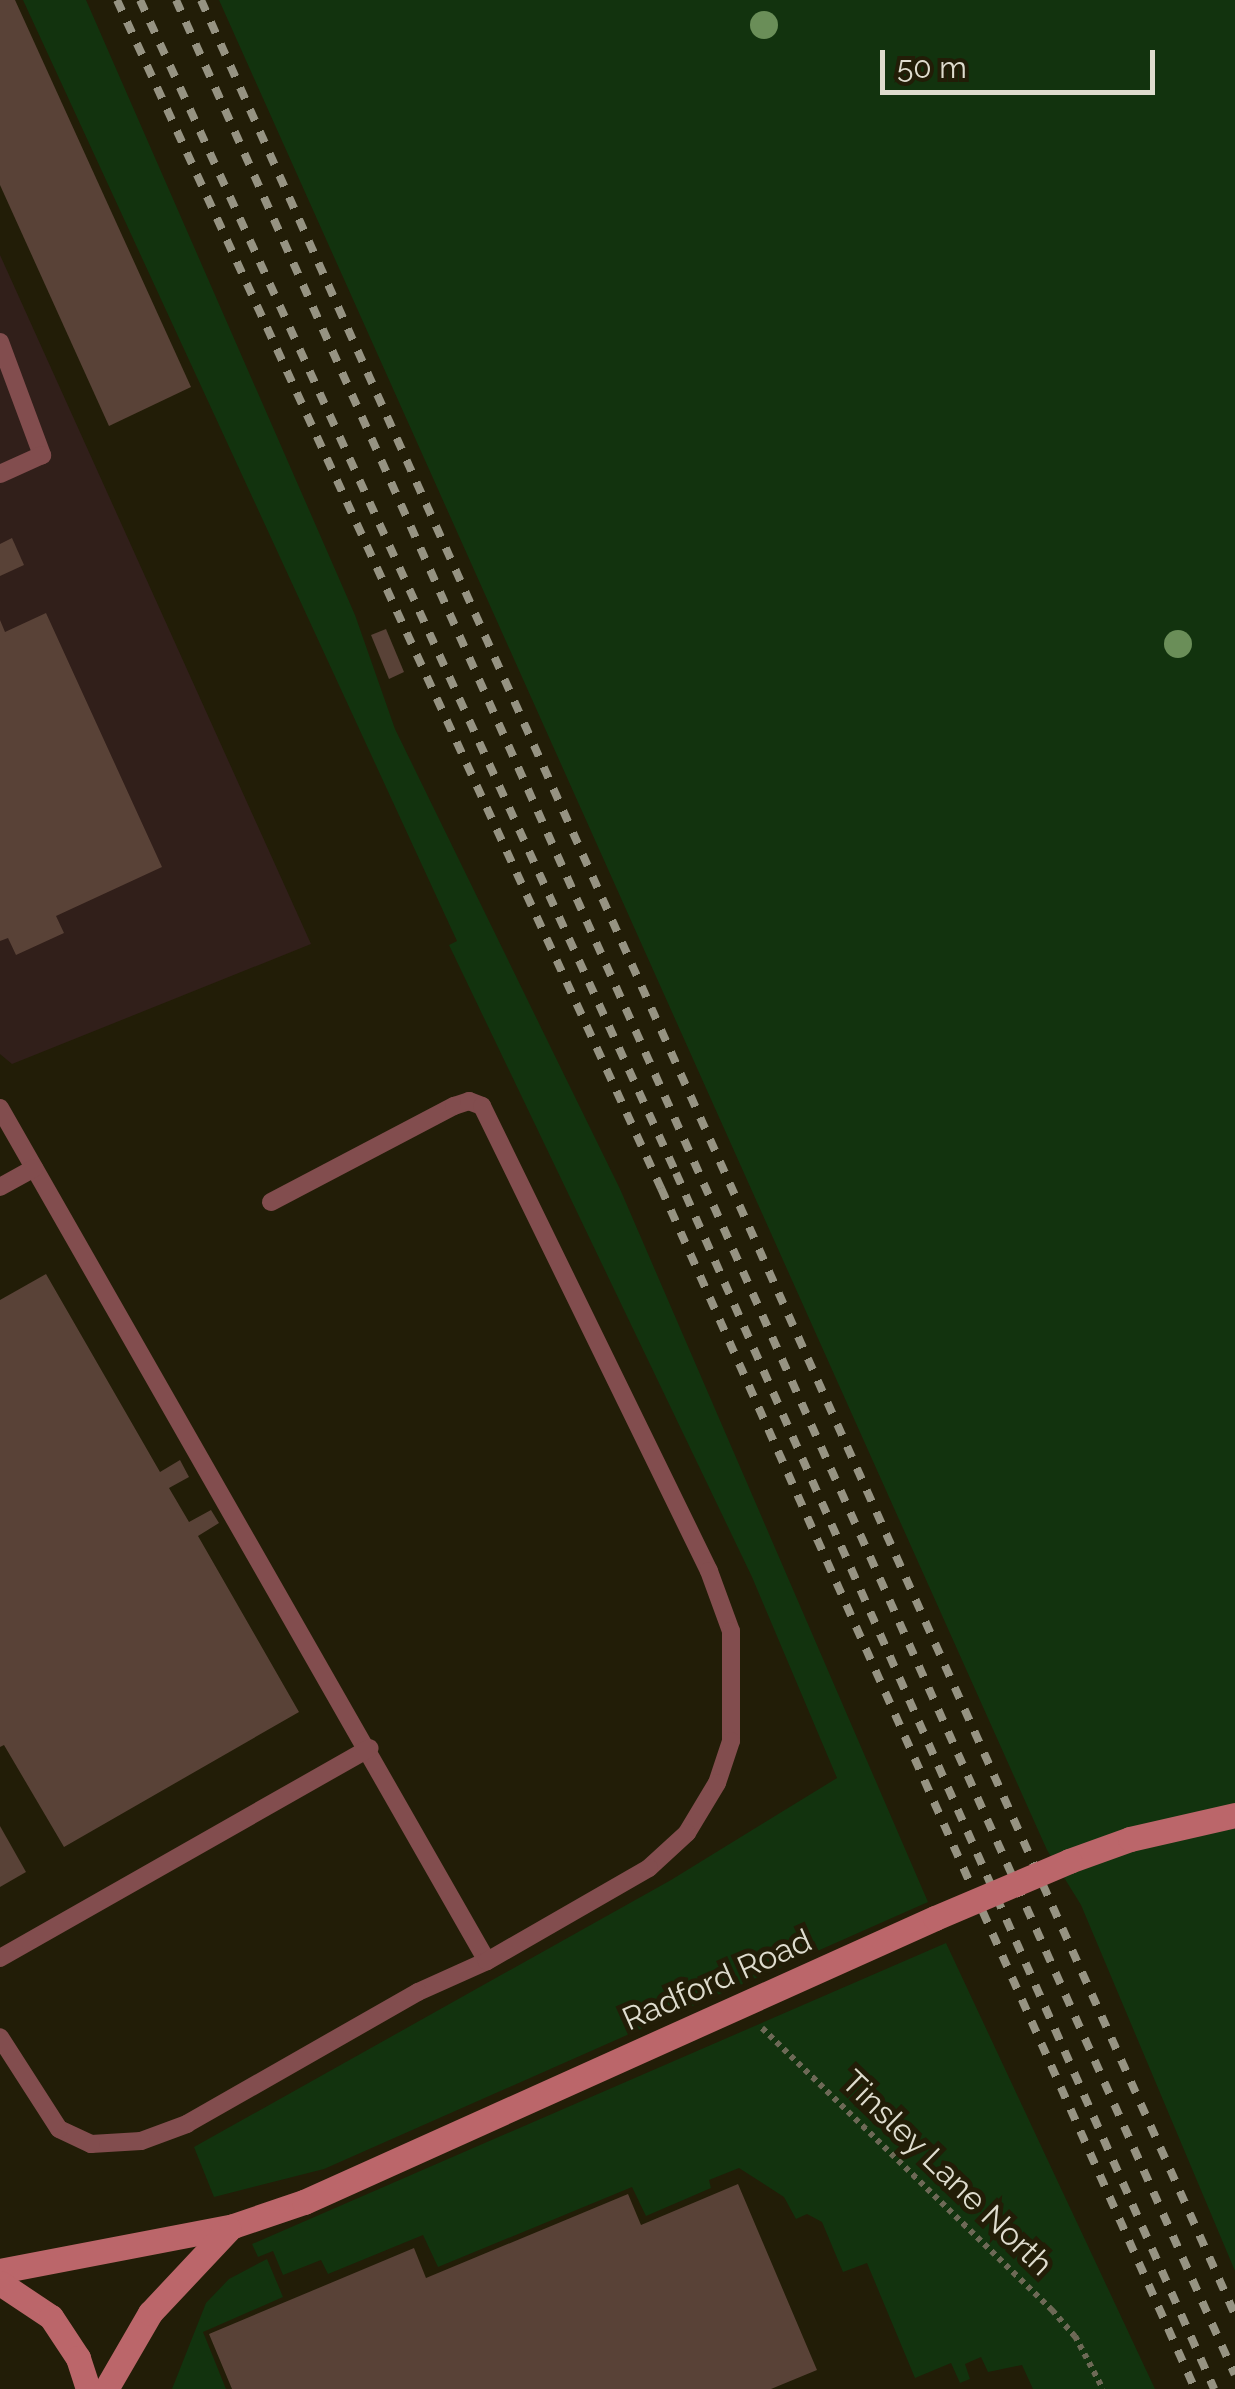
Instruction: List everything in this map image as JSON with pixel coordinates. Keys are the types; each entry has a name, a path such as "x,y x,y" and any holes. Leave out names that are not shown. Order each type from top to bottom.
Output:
{"street":[{"name":"Radford Road","path":"0,2272 233,2226 318,2196 1069,1861 1130,1838 1235,1815"},
{"name":"Radford Road","path":"106,2389 150,2313 204,2249 233,2226"},
{"path":"0,2284 51,2318 78,2358 88,2389"}],"lane":[{"path":"0,342 42,455 0,474"},
{"path":"0,2037 59,2129 91,2144 141,2141 187,2124 418,1992 487,1961 649,1868 688,1833 717,1783 730,1741 731,1631 709,1571 482,1106 469,1101 454,1106 271,1202"},
{"path":"0,1108 370,1748 487,1961"},
{"path":"0,1186 34,1168"},
{"path":"0,1958 370,1748"}],"path":[{"name":"Tinsley Lane North","path":"740,2005 1052,2310 1075,2336 1104,2389"}],"shaded area":[{"path":"0,255 311,944 12,1064 0,1054"}],"green space":[{"path":"23,0 86,0 355,615 395,729 620,1189 928,1902 324,2169 214,2197 194,2147 671,1880 837,1778 752,1577 449,945 457,941"},
{"path":"219,0 1235,0 1235,2271 1081,1905 1047,1850"},
{"path":"946,1943 1155,2389 1033,2389 1022,2365 988,2372 981,2357 965,2364 970,2379 960,2383 951,2363 915,2378 867,2263 843,2272 822,2222 807,2214 796,2219 784,2197 739,2168 709,2180 711,2188 646,2216 632,2187 438,2267 423,2235 328,2274 321,2260 283,2275 273,2251 258,2257 252,2244"},
{"path":"267,2259 283,2297 203,2332 226,2389 172,2389 206,2303 229,2279"}],"building":[{"path":"0,0 15,0 191,387 109,426 0,185"},
{"path":"12,538 24,565 0,576 0,544"},
{"path":"46,613 162,867 56,916 64,933 16,955 8,938 0,941 0,620 5,632"},
{"path":"386,629 404,672 389,679 371,635"},
{"path":"46,1274 160,1472 180,1460 189,1477 169,1488 189,1522 211,1510 219,1523 198,1536 299,1712 64,1847 4,1745 0,1747 0,1300"},
{"path":"0,1826 26,1872 0,1887"},
{"path":"738,2184 817,2370 771,2389 232,2389 209,2334 414,2248 426,2278 628,2194 641,2225"}],"railway":[{"path":"117,0 661,1188 1195,2389"},
{"path":"140,0 676,1173 1214,2389"},
{"path":"176,0 1235,2375"},
{"path":"201,0 1235,2315"}]}
